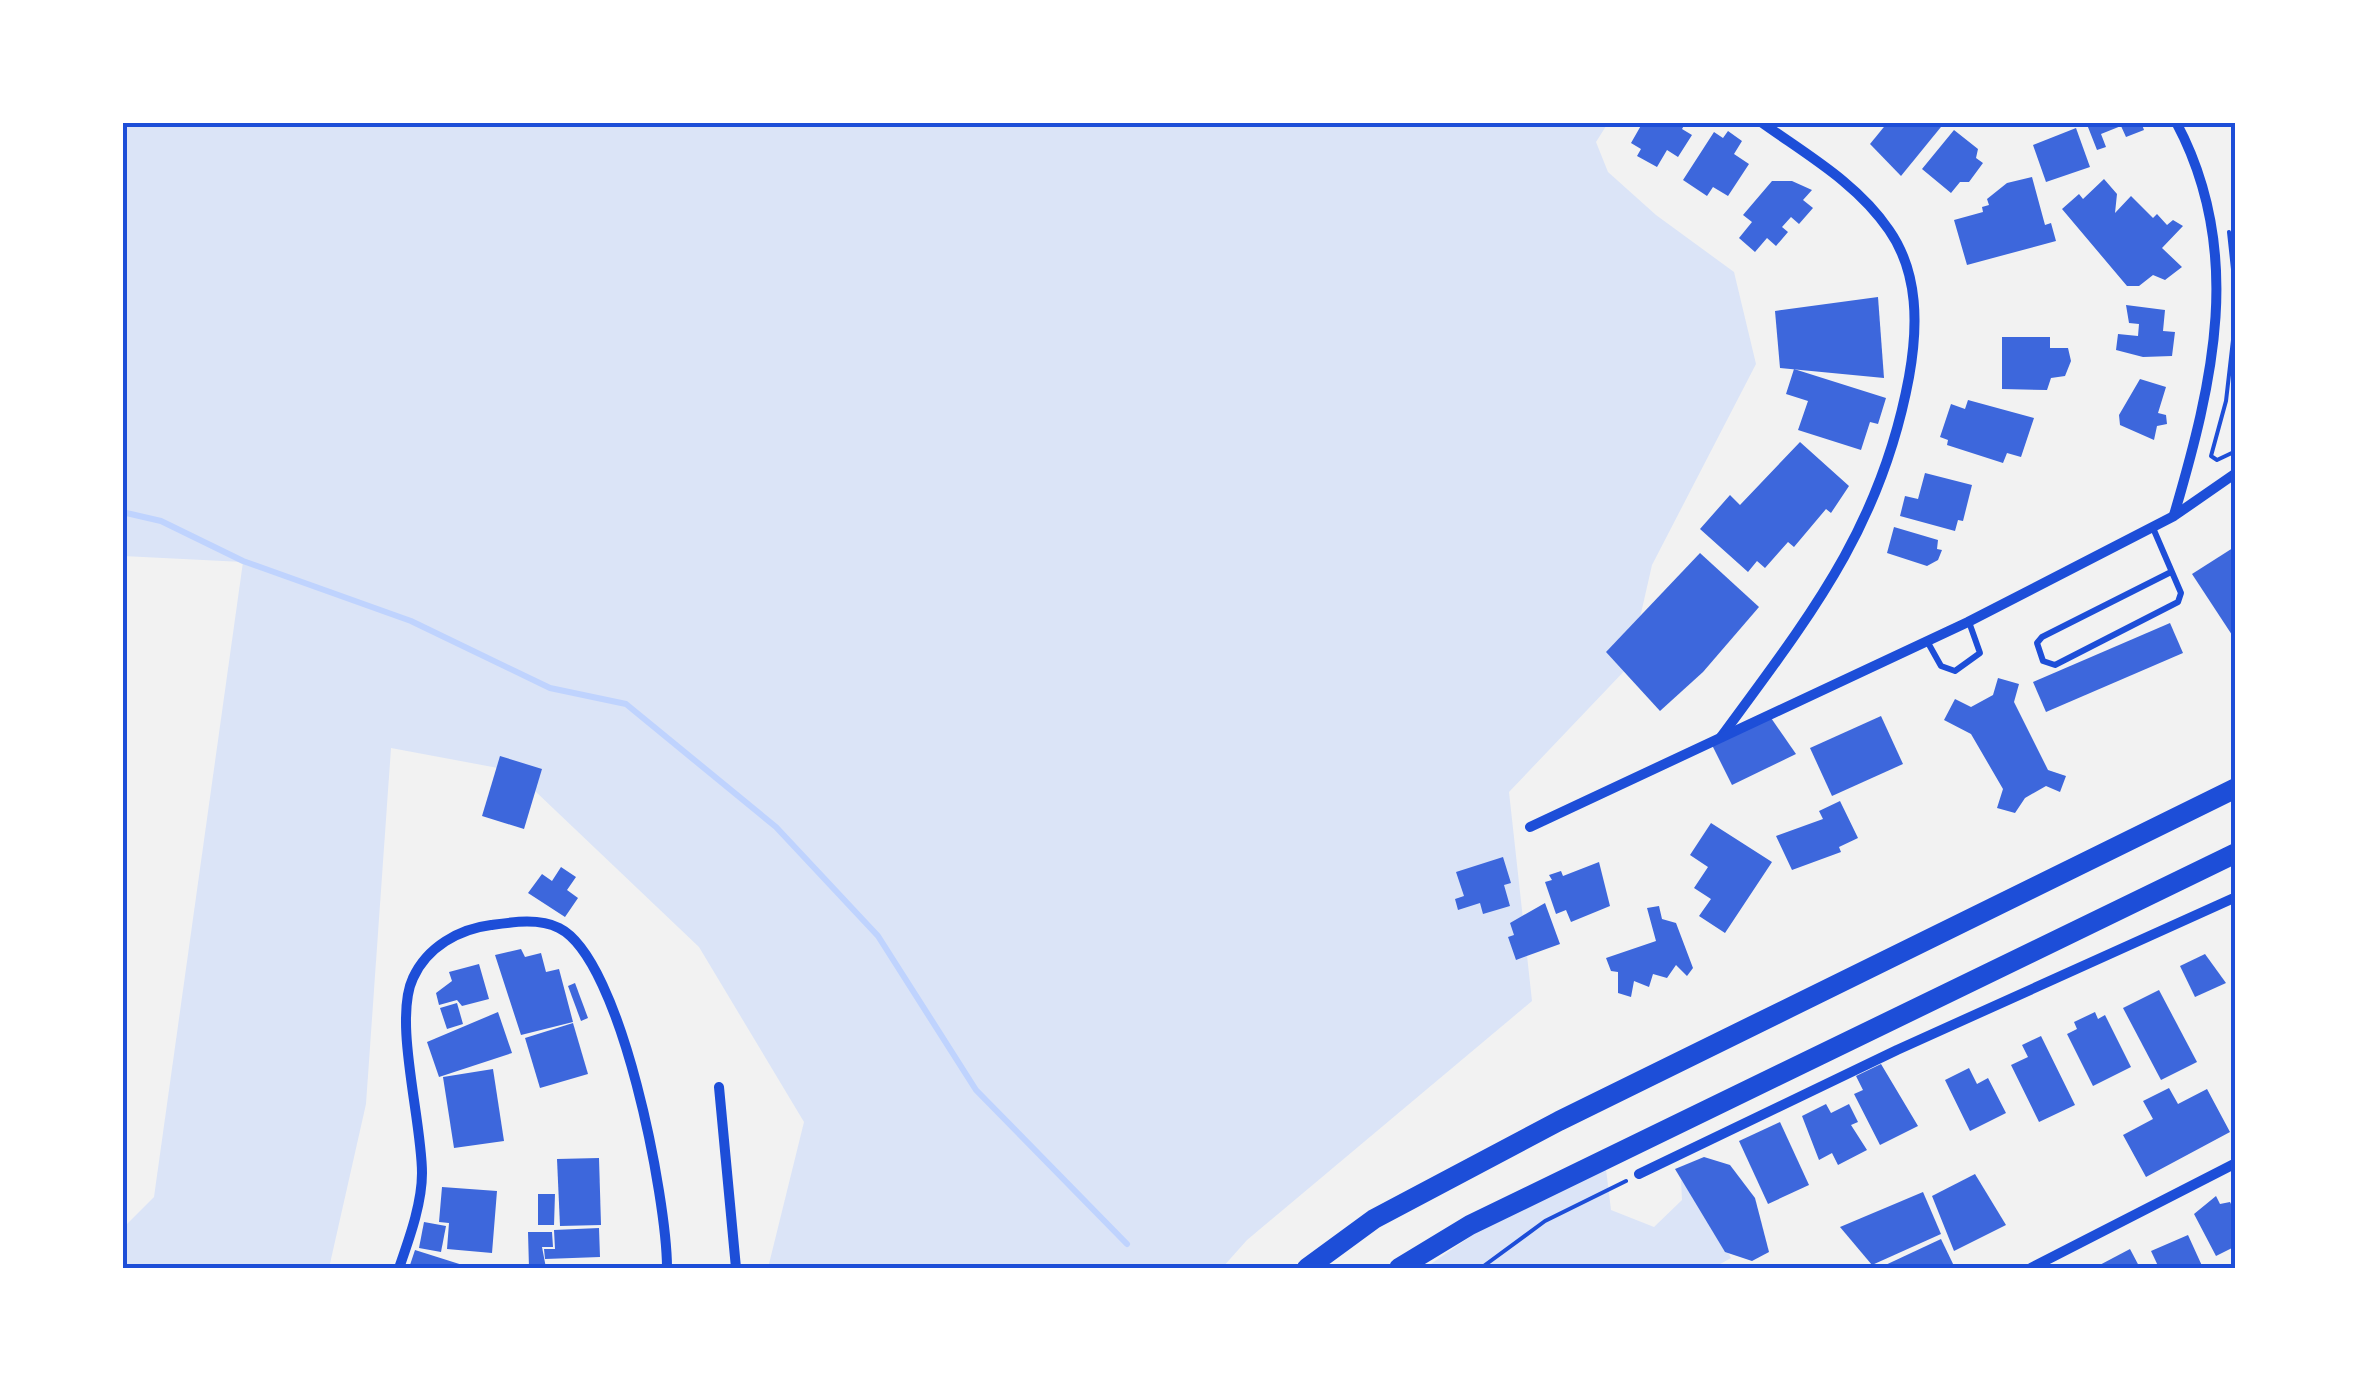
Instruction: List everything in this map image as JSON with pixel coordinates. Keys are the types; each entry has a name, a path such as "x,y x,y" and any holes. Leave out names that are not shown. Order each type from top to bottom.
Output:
{"main road":[{"path":"1307,1268 1374,1219 1558,1121 2236,788"},
{"path":"1398,1268 1470,1224 2236,853"}],"street":[{"path":"1720,738 1831,586 1876,498 1898,434 1916,318 1906,264 1890,232 1856,191 1761,122"},
{"path":"2174,516 2207,396 2220,274 2206,193 2176,122"},
{"path":"1530,828 1968,622 2174,516 2236,473"},
{"path":"1639,1174 1897,1050 2236,897"},
{"path":"399,1268 422,1177 404,1017 413,977 436,947 449,938 484,926 516,922 561,929 573,939 598,980 643,1106 658,1176 667,1268"},
{"path":"719,1088 736,1268"},
{"path":"2031,1268 2236,1163"}],"lane":[{"path":"2152,526 2172,572 2181,593 2178,602 2054,664 2043,661 2037,643 2042,637 2172,572"},
{"path":"1927,641 1941,666 1954,671 1980,653 1968,622"}],"path":[{"path":"2236,314 2226,401 2211,456 2216,460 2236,451"},
{"path":"1481,1268 1545,1221 1639,1174"}],"shaded area":[{"path":"123,123 1608,123 1596,142 1608,172 1656,215 1734,272 1756,364 1652,565 1629,666 1509,792 1532,1001 1247,1240 1222,1268 768,1268 804,1122 699,947 514,771 391,748 366,1104 329,1268 123,1268 123,1228 154,1197 243,562 123,556"},
{"path":"1605,1161 1611,1210 1654,1227 1682,1200 1681,1180 1701,1202 1731,1258 1713,1268 1425,1268 1539,1189"}],"building":[{"path":"1643,122 1686,122 1682,129 1692,135 1678,157 1667,150 1657,167 1637,156 1641,149 1631,143"},
{"path":"1888,122 1945,122 1901,176 1870,144"},
{"path":"2086,122 2141,122 2144,130 2126,137 2121,126 2101,134 2106,147 2097,150"},
{"path":"2076,128 2090,167 2046,182 2033,145"},
{"path":"1954,130 1978,149 1976,158 1983,163 1969,182 1960,182 1951,193 1922,169"},
{"path":"1728,131 1742,141 1734,154 1749,164 1728,196 1713,187 1707,196 1683,180 1714,132 1723,138"},
{"path":"2032,177 2045,225 2051,223 2056,241 1967,265 1954,220 1983,212 1982,207 1989,205 1987,199 2007,183"},
{"path":"2104,179 2117,194 2115,213 2131,196 2153,218 2157,214 2167,225 2173,220 2183,226 2162,248 2182,267 2165,280 2153,275 2139,286 2127,286 2062,209 2079,194 2083,199"},
{"path":"1772,181 1792,181 1812,190 1803,200 1813,208 1799,224 1791,217 1782,227 1788,232 1776,246 1767,238 1755,252 1739,238 1752,222 1743,215"},
{"path":"1878,297 1884,378 1780,368 1775,311"},
{"path":"2126,305 2165,310 2163,331 2175,332 2172,356 2143,357 2116,350 2118,334 2138,336 2139,324 2129,323"},
{"path":"2002,337 2050,337 2050,348 2068,348 2071,361 2065,376 2051,378 2047,390 2002,389"},
{"path":"1794,369 1886,398 1878,424 1870,422 1861,450 1798,430 1808,401 1786,394"},
{"path":"2140,379 2166,387 2158,413 2166,415 2167,424 2157,426 2154,440 2120,425 2119,415"},
{"path":"1968,400 2034,418 2021,457 2007,453 2003,463 1947,445 1948,440 1940,437 1951,404 1965,409"},
{"path":"1800,442 1849,486 1831,513 1826,509 1794,547 1788,542 1765,568 1757,561 1748,572 1700,529 1730,495 1740,505"},
{"path":"1925,473 1972,485 1963,521 1958,520 1955,531 1900,516 1905,496 1918,499"},
{"path":"1894,527 1938,540 1937,549 1942,550 1938,560 1927,566 1887,553"},
{"path":"2236,546 2236,641 2192,574"},
{"path":"1700,553 1759,607 1703,672 1660,711 1606,652"},
{"path":"2170,623 2183,653 2046,712 2033,682"},
{"path":"1998,678 2019,684 2014,702 2048,770 2066,776 2060,792 2046,786 2025,798 2015,813 1997,808 2003,789 1971,734 1944,720 1955,699 1971,707 1993,695"},
{"path":"1769,715 1796,754 1732,785 1711,743"},
{"path":"1881,716 1903,764 1832,796 1810,748"},
{"path":"500,756 542,769 524,829 482,816"},
{"path":"1840,801 1858,838 1839,847 1841,852 1792,870 1776,836 1823,819 1819,811"},
{"path":"1711,823 1772,862 1725,933 1699,916 1711,899 1694,888 1708,867 1690,855"},
{"path":"1503,857 1511,883 1504,885 1510,906 1483,914 1480,903 1458,910 1455,899 1464,896 1456,872"},
{"path":"1599,862 1610,906 1571,922 1566,910 1556,914 1545,882 1552,880 1549,875 1561,871 1563,876"},
{"path":"561,867 576,877 567,890 578,898 565,917 528,893 542,874 552,881"},
{"path":"1545,903 1560,944 1516,960 1508,937 1514,935 1510,923"},
{"path":"1659,906 1662,919 1676,923 1693,968 1687,976 1676,965 1667,978 1653,974 1649,987 1634,981 1631,997 1618,993 1618,972 1611,971 1606,958 1656,941 1647,908"},
{"path":"521,949 525,957 541,953 546,972 559,969 573,1022 521,1035 495,955"},
{"path":"2205,954 2226,983 2195,997 2180,966"},
{"path":"479,964 489,999 462,1006 457,1000 439,1005 436,993 452,981 449,972"},
{"path":"575,983 588,1018 581,1021 568,986"},
{"path":"2159,990 2197,1062 2161,1080 2123,1008"},
{"path":"457,1003 463,1024 447,1029 440,1008"},
{"path":"498,1012 512,1053 439,1077 427,1042"},
{"path":"2095,1012 2098,1019 2105,1015 2131,1067 2093,1086 2067,1034 2077,1029 2074,1022"},
{"path":"573,1023 588,1074 540,1088 525,1038"},
{"path":"2041,1036 2075,1105 2039,1122 2011,1065 2028,1057 2022,1045"},
{"path":"1881,1064 1918,1126 1880,1145 1854,1094 1863,1090 1856,1076"},
{"path":"1969,1068 1977,1084 1988,1078 2006,1113 1970,1131 1945,1080"},
{"path":"493,1069 504,1141 454,1148 443,1077"},
{"path":"2169,1088 2178,1104 2207,1089 2230,1132 2146,1177 2123,1135 2153,1119 2143,1101"},
{"path":"1826,1104 1831,1113 1849,1104 1858,1122 1851,1125 1867,1150 1838,1165 1832,1153 1819,1160 1802,1116"},
{"path":"1780,1122 1809,1185 1768,1204 1739,1141"},
{"path":"1704,1157 1730,1165 1755,1198 1769,1252 1752,1261 1725,1252 1675,1169"},
{"path":"599,1158 601,1225 560,1226 557,1159"},
{"path":"1975,1174 2006,1225 1954,1251 1932,1196"},
{"path":"442,1187 497,1191 492,1253 447,1249 449,1223 439,1222"},
{"path":"1923,1192 1941,1234 1872,1265 1840,1227"},
{"path":"538,1194 555,1194 554,1225 538,1225"},
{"path":"2216,1196 2220,1204 2230,1202 2236,1214 2236,1246 2216,1256 2194,1214"},
{"path":"424,1222 446,1226 441,1252 419,1248"},
{"path":"599,1228 600,1257 545,1259 544,1249 555,1249 554,1230"},
{"path":"528,1232 552,1232 553,1247 542,1247 546,1268 529,1268"},
{"path":"2188,1235 2203,1268 2159,1268 2151,1251"},
{"path":"1941,1239 1955,1268 1879,1268"},
{"path":"2130,1249 2140,1268 2094,1268"},
{"path":"415,1250 472,1268 409,1268"}],"waterway":[{"path":"122,512 161,521 243,561 411,621 550,688 626,704 776,827 878,936 976,1090 1127,1244"}]}
